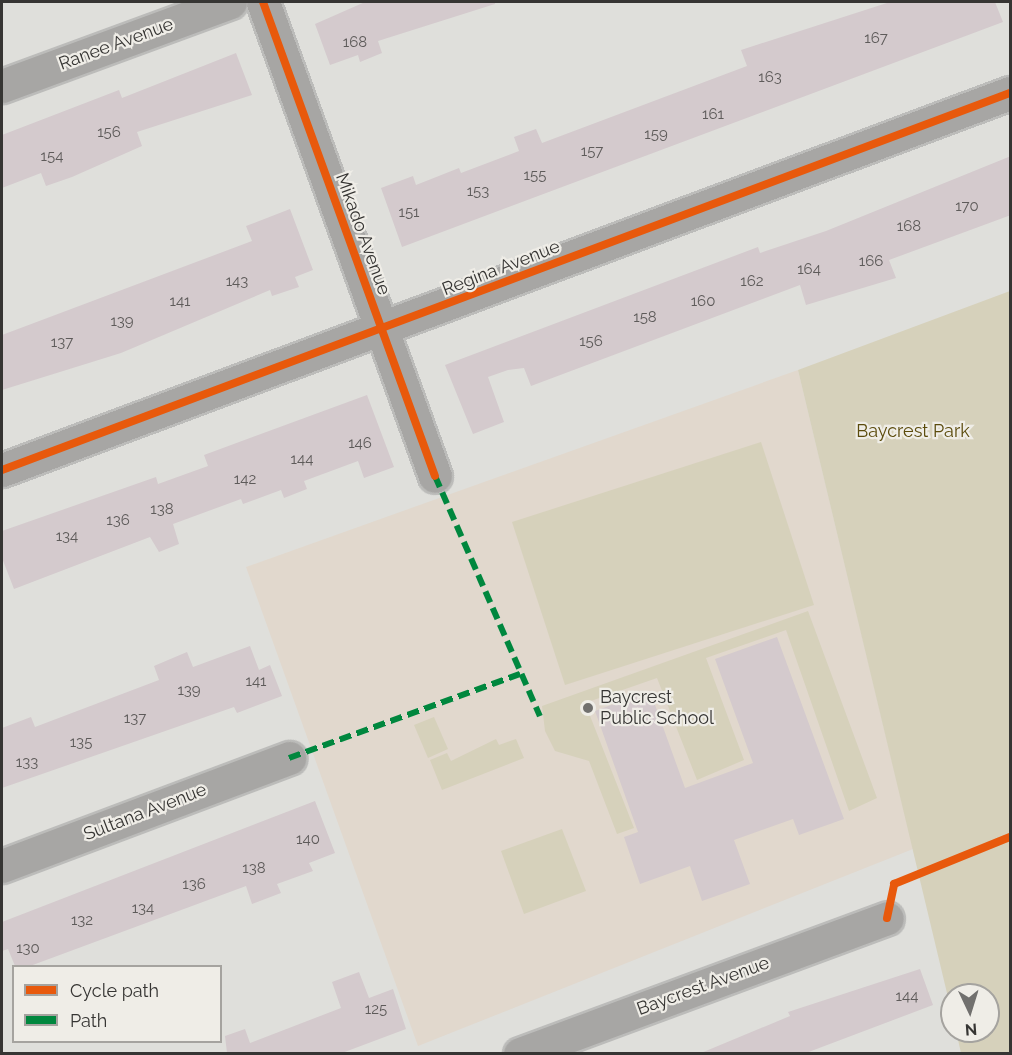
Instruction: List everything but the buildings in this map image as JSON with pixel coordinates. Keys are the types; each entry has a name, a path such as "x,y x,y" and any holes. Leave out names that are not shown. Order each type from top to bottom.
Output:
{"street":[{"name":"Ranee Avenue","path":"2,86 230,2"},
{"name":"Mikado Avenue","path":"262,2 435,476"},
{"name":"Regina Avenue","path":"2,470 1011,93"},
{"name":"Sultana Avenue","path":"2,866 288,758"},
{"name":"Baycrest Avenue","path":"520,1053 887,918"}],"shaded area":[{"name":"Baycrest Public School","path":"798,370 913,849 418,1046 246,567"}],"green space":[{"name":"Baycrest Park","path":"1010,291 1010,1053 961,1053 959,1043 1000,1043 1000,983 945,983 798,370"},
{"path":"761,442 814,605 565,685 512,522"},
{"path":"808,611 877,798 849,811 786,630 706,658 744,760 697,780 657,678 585,703 634,828 617,834 589,761 555,751 545,731 542,706"},
{"path":"434,717 448,749 428,758 414,725"},
{"path":"496,739 499,745 516,739 524,758 442,790 430,760 447,753 451,761"},
{"path":"562,829 586,891 524,914 501,851"}],"marked path":[{"path":"435,476 540,716"},
{"path":"289,758 520,674"}],"cycle path":[{"path":"263,2 435,476"},
{"path":"2,470 1010,93"},
{"path":"887,918 894,884 1010,837"}],"place":[{"name":"Baycrest Public School","path":"588,708"}]}
